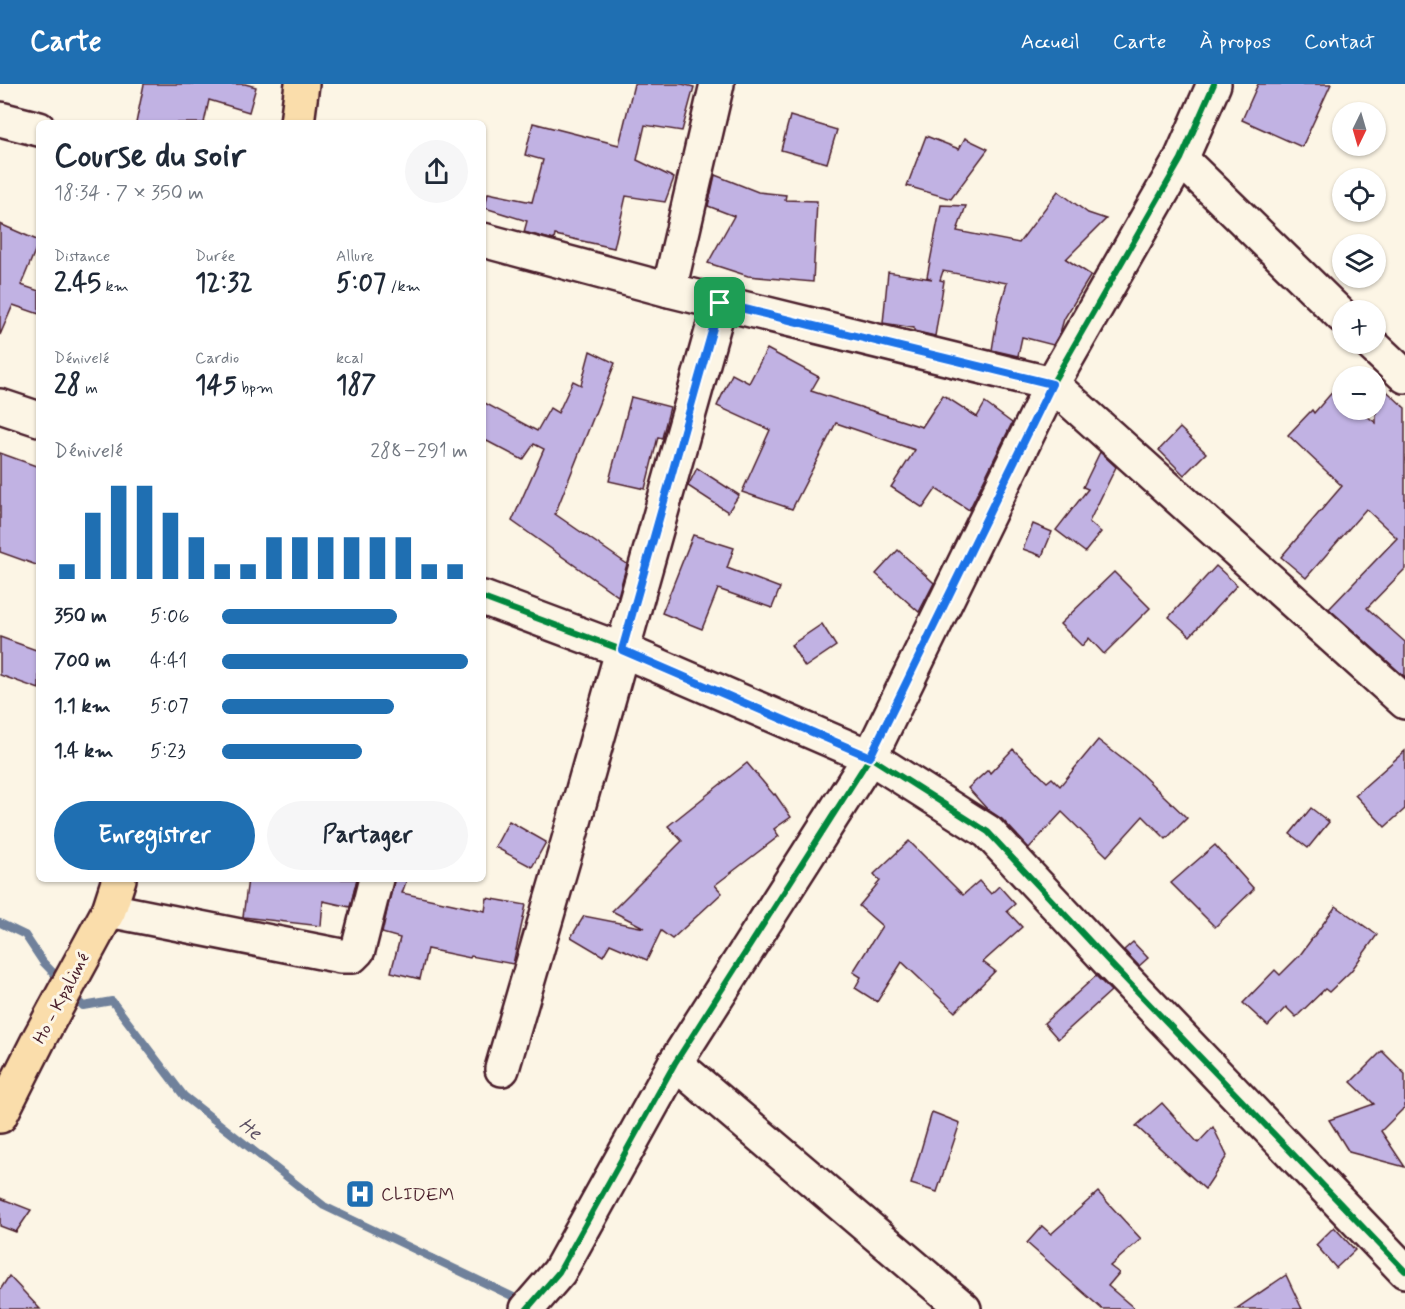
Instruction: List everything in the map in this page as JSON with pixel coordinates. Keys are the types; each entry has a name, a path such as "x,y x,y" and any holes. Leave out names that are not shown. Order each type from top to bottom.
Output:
{"main road":[{"path":"297,120 302,84"},
{"name":"Ho - Kpalimé","path":"3,1105 109,910 118,882"}],"street":[{"path":"669,290 717,84"},
{"path":"528,1309 559,1272 675,1063 870,757 1052,384 1181,159 1214,84"},
{"path":"0,120 36,128"},
{"path":"1181,159 1332,306"},
{"path":"486,241 720,303 1052,384 1405,702"},
{"path":"502,1070 720,303"},
{"path":"1382,354 1405,376"},
{"path":"0,406 36,418"},
{"path":"486,599 622,650 870,757 988,832 1122,976 1405,1271"},
{"path":"109,910 341,956 352,956 358,950 375,882"},
{"path":"675,1063 964,1309"}],"building":[{"path":"144,84 245,84 256,87 249,112 209,100 205,120 137,120"},
{"path":"634,84 682,84 694,87 682,131 645,125 637,160 674,178 665,202 626,196 614,248 555,235 554,240 524,232 527,221 486,208 488,193 532,202 543,160 525,155 533,123 619,145"},
{"path":"1258,84 1331,84 1302,147 1242,120"},
{"path":"790,116 837,130 827,163 781,150"},
{"path":"926,136 959,149 965,138 988,149 951,199 907,186"},
{"path":"715,175 758,192 786,195 785,200 817,201 813,282 748,276 708,263 734,216 708,206"},
{"path":"1058,191 1088,213 1106,219 1066,259 1091,275 1064,319 1053,345 1022,337 1018,356 992,350 998,314 1007,283 943,271 940,280 944,281 935,336 914,331 914,328 883,323 888,272 932,279 927,277 941,205 966,206 957,231 1019,243"},
{"path":"0,224 36,240 36,248 21,285 36,290 36,313 13,305 0,335"},
{"path":"767,349 819,377 811,391 922,427 943,395 977,417 985,403 1012,423 969,510 936,489 923,508 891,487 915,450 836,423 792,509 742,492 770,430 717,406 732,374 749,383"},
{"path":"590,351 615,363 555,514 627,564 618,596 512,521 544,449 534,444 523,460 486,441 486,404 537,431 550,408 558,413 573,381 581,385"},
{"path":"1386,390 1405,408 1405,569 1367,608 1405,642 1405,677 1329,609 1397,538 1366,509 1306,578 1281,557 1342,486 1288,435 1312,410 1314,413 1332,392 1332,420 1372,420 1376,423 1376,420 1386,420"},
{"path":"631,397 670,407 662,438 658,437 645,489 609,481"},
{"path":"1180,428 1206,453 1184,475 1159,450"},
{"path":"1100,452 1116,467 1089,522 1101,532 1085,552 1056,530 1088,489 1083,487"},
{"path":"0,453 36,466 36,565 0,552"},
{"path":"697,468 739,495 728,512 688,486"},
{"path":"1033,524 1052,532 1042,556 1023,549"},
{"path":"693,535 734,548 727,568 780,588 772,608 718,589 702,629 662,613"},
{"path":"898,550 934,583 919,612 876,574"},
{"path":"1216,566 1237,585 1190,636 1169,617"},
{"path":"1114,572 1150,608 1104,654 1089,638 1082,646 1060,624"},
{"path":"822,624 836,646 805,667 791,645"},
{"path":"0,637 36,650 36,688 0,675"},
{"path":"1098,740 1138,771 1187,818 1166,839 1143,816 1107,856 1062,812 1029,848 968,788 988,770 990,773 1013,749 1047,782 1052,778 1060,786"},
{"path":"1405,751 1405,809 1385,827 1355,795"},
{"path":"747,763 775,794 791,817 774,829 779,836 715,885 722,893 672,939 661,931 647,960 610,944 603,956 571,937 584,916 645,928 612,911 682,841 668,826"},
{"path":"1311,808 1329,822 1308,848 1290,834"},
{"path":"509,821 546,842 532,867 495,847"},
{"path":"909,841 963,895 979,881 991,894 999,886 1015,904 1007,911 1022,927 983,962 995,971 955,1012 902,962 877,1002 855,988 861,977 853,972 882,926 859,906 880,881 874,874"},
{"path":"1215,845 1254,889 1215,927 1171,883"},
{"path":"248,882 356,882 350,907 323,901 321,926 243,917"},
{"path":"393,882 406,882 402,893 485,911 487,898 526,905 513,964 427,949 420,979 391,972 400,938 382,933"},
{"path":"1336,906 1377,935 1351,971 1329,992 1325,989 1296,1017 1286,1007 1268,1026 1243,1003 1275,970 1280,975 1300,955"},
{"path":"1133,942 1148,958 1139,966 1124,950"},
{"path":"1096,976 1111,991 1058,1039 1044,1023"},
{"path":"1382,1051 1405,1074 1405,1107 1381,1131 1405,1167 1349,1152 1329,1120 1374,1104 1351,1082"},
{"path":"1162,1103 1198,1143 1213,1127 1227,1156 1205,1189 1136,1126"},
{"path":"932,1112 960,1123 937,1192 911,1184"},
{"path":"1098,1192 1141,1239 1110,1266 1119,1273 1108,1286 1135,1309 1102,1309 1027,1243 1042,1226 1051,1234"},
{"path":"0,1198 31,1210 16,1232 0,1226"},
{"path":"1334,1227 1355,1250 1336,1268 1316,1245"},
{"path":"1286,1275 1302,1309 1236,1309"},
{"path":"9,1276 40,1309 0,1309 0,1290"}],"waterway":[{"name":"He","path":"0,923 25,935 43,962 63,983"},
{"name":"He","path":"71,993 83,1006 112,1001 184,1096 324,1206 524,1302"}],"cycle path":[{"path":"527,1309 559,1272 675,1063 870,757 1052,384 1181,159 1214,84"},
{"path":"486,599 622,650 870,757 988,832 1405,1271"}],"place":[{"name":"CLIDEM","path":"360,1194"}],"route":[{"path":"720,303 1052,384 870,757 622,650 720,303"}]}
